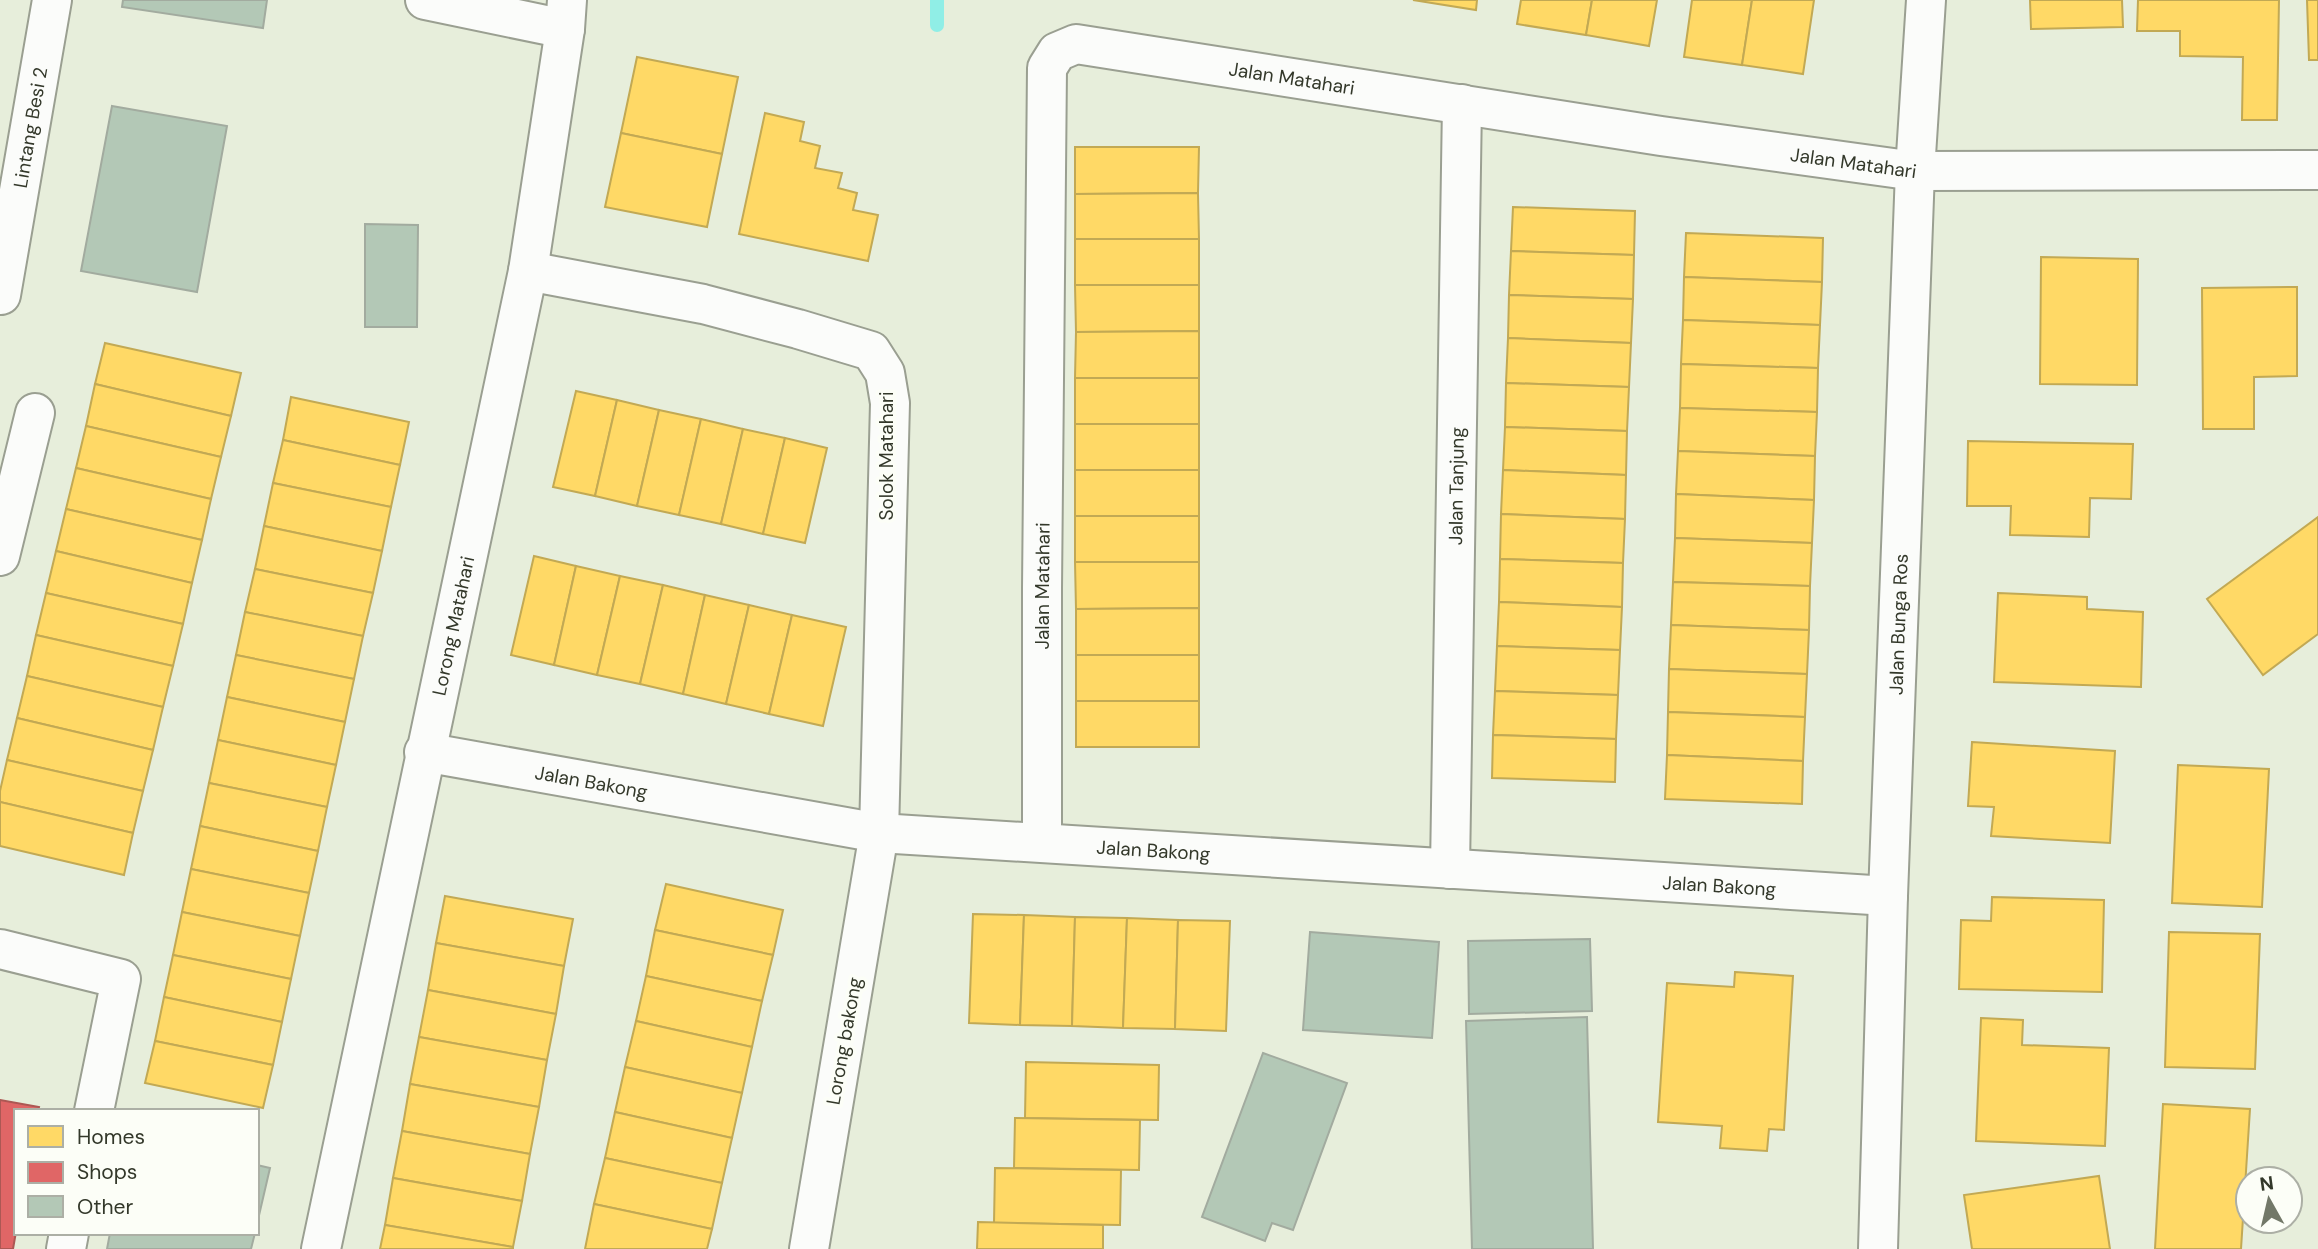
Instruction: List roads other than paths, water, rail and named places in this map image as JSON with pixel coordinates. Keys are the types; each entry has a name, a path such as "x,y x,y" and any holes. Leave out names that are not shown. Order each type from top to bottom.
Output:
{"street":[{"name":"Lintang Besi 2","path":"1,295 52,0"},
{"path":"425,0 566,15"},
{"name":"Jalan Bunga Ros","path":"1878,1249 1914,171 1926,0"},
{"name":"Lorong Matahari","path":"321,1249 424,752 528,271 566,15"},
{"name":"Jalan Matahari","path":"1042,842 1047,68 1057,52 1076,44 1661,136 1914,171 2318,170"},
{"name":"Jalan Tanjung","path":"1450,869 1462,104"},
{"name":"Solok Matahari","path":"528,271 703,304 798,329 871,351 885,373 890,403 879,833"},
{"path":"0,556 35,413"},
{"name":"Jalan Bakong","path":"424,752 879,833 1888,896"},
{"name":"Lorong bakong","path":"809,1249 879,833"},
{"path":"0,949 121,979 94,1109"}],"waterway":[{"path":"937,0 937,25"}]}
